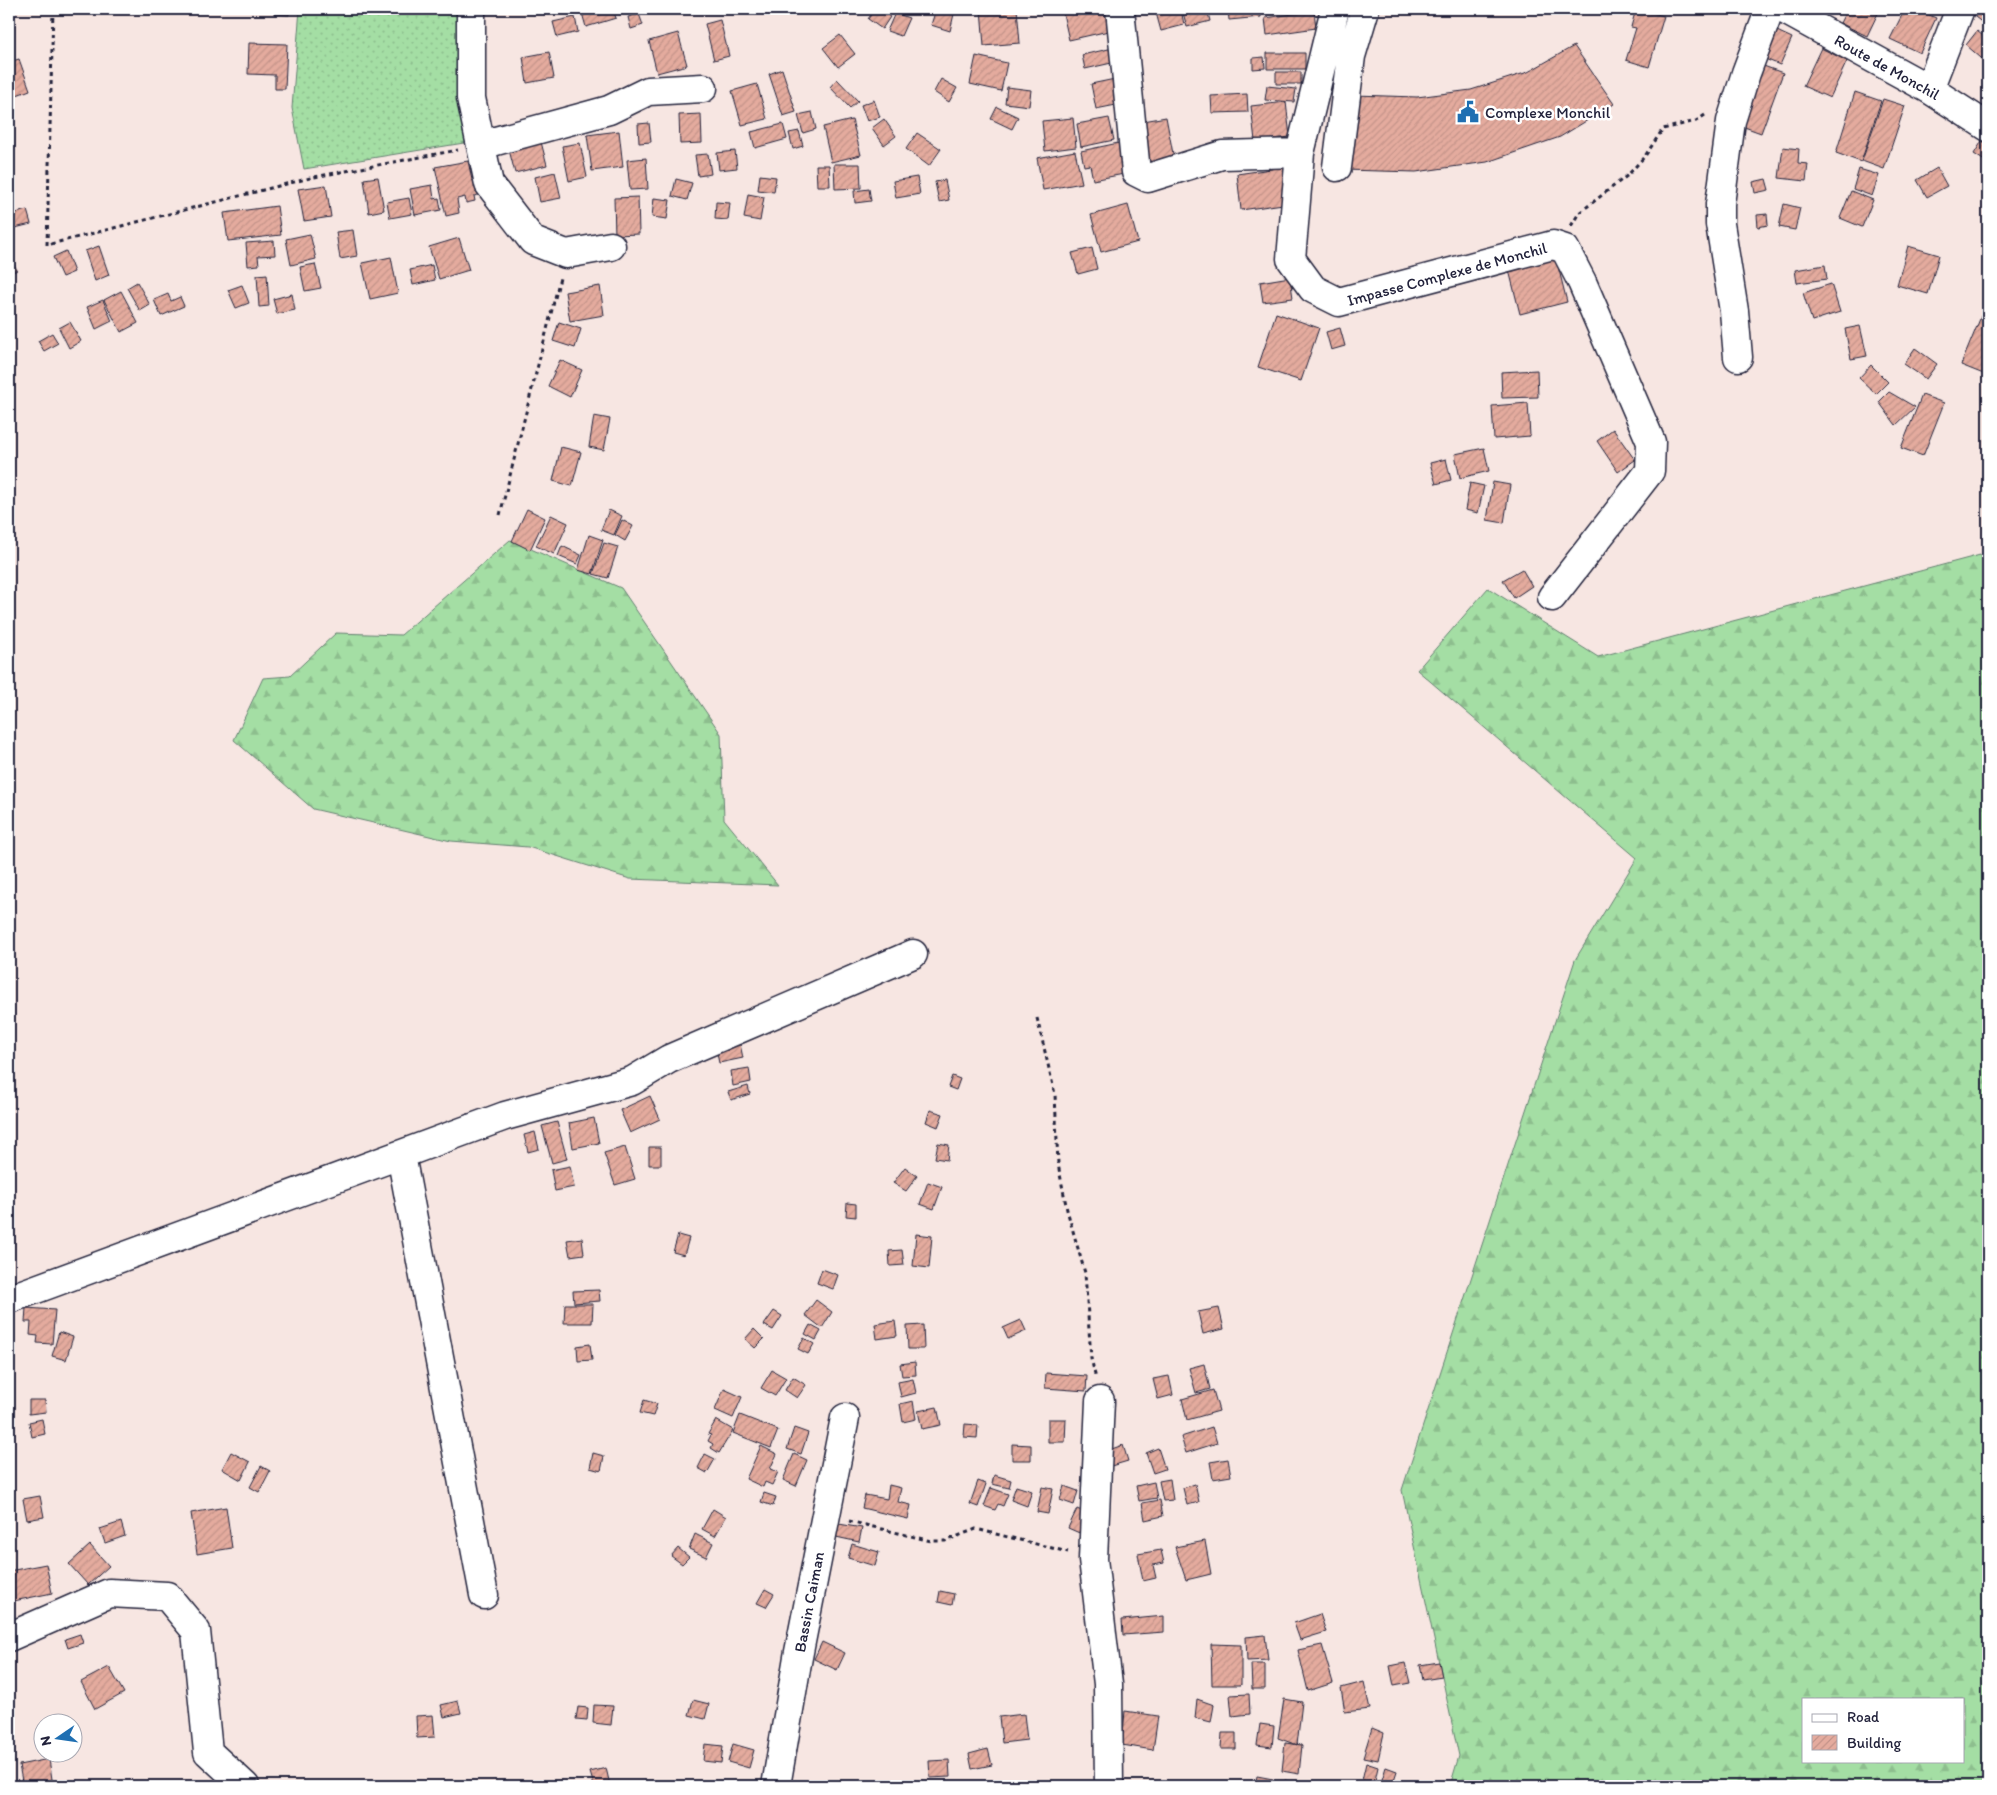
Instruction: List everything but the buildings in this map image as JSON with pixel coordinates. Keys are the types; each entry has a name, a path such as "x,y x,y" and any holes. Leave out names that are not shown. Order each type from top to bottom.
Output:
{"street":[{"path":"471,9 471,98 488,184 533,241 566,254 611,246"},
{"path":"1120,9 1136,172 1148,178 1222,155 1300,153"},
{"name":"Impasse Complexe de Monchil","path":"1335,9 1300,153 1291,259 1312,288 1339,302 1553,245 1565,249 1582,282 1651,442 1650,471 1552,597"},
{"path":"1337,167 1351,56 1365,9"},
{"path":"1738,357 1734,311 1720,224 1720,204 1731,121 1770,9"},
{"name":"Route de Monchil","path":"1783,9 1928,89 1988,127"},
{"path":"1928,89 1960,9"},
{"path":"481,145 609,110 648,91 703,88"},
{"path":"9,1299 505,1116 632,1081 669,1058 913,954"},
{"path":"401,1155 484,1595"},
{"path":"1100,1401 1093,1559 1108,1684 1109,1786"},
{"name":"Bassin Caiman","path":"776,1786 798,1657 844,1418"},
{"path":"9,1637 109,1593 167,1596 196,1632 208,1752 245,1786"}],"path":[{"path":"53,9 47,245 314,177 481,145"},
{"path":"1553,245 1566,233 1579,213 1628,175 1645,156 1663,129 1696,122 1710,112"},
{"path":"500,515 566,254"},
{"path":"1037,1018 1055,1094 1058,1164 1067,1210 1085,1273 1092,1358 1100,1401"},
{"path":"826,1515 932,1541 945,1541 976,1529 1093,1559"}],"green space":[{"path":"300,9 466,9 470,142 304,169 292,108"},
{"path":"510,540 621,588 721,734 724,819 778,885 630,879 528,847 451,841 313,809 234,740 263,678 290,676 336,633 401,635"},
{"path":"1980,555 1988,567 1988,1786 1450,1786 1459,1756 1402,1490 1575,960 1637,858 1417,670 1488,588 1598,657"}],"place":[{"name":"Complexe Monchil","path":"1468,112"}]}
